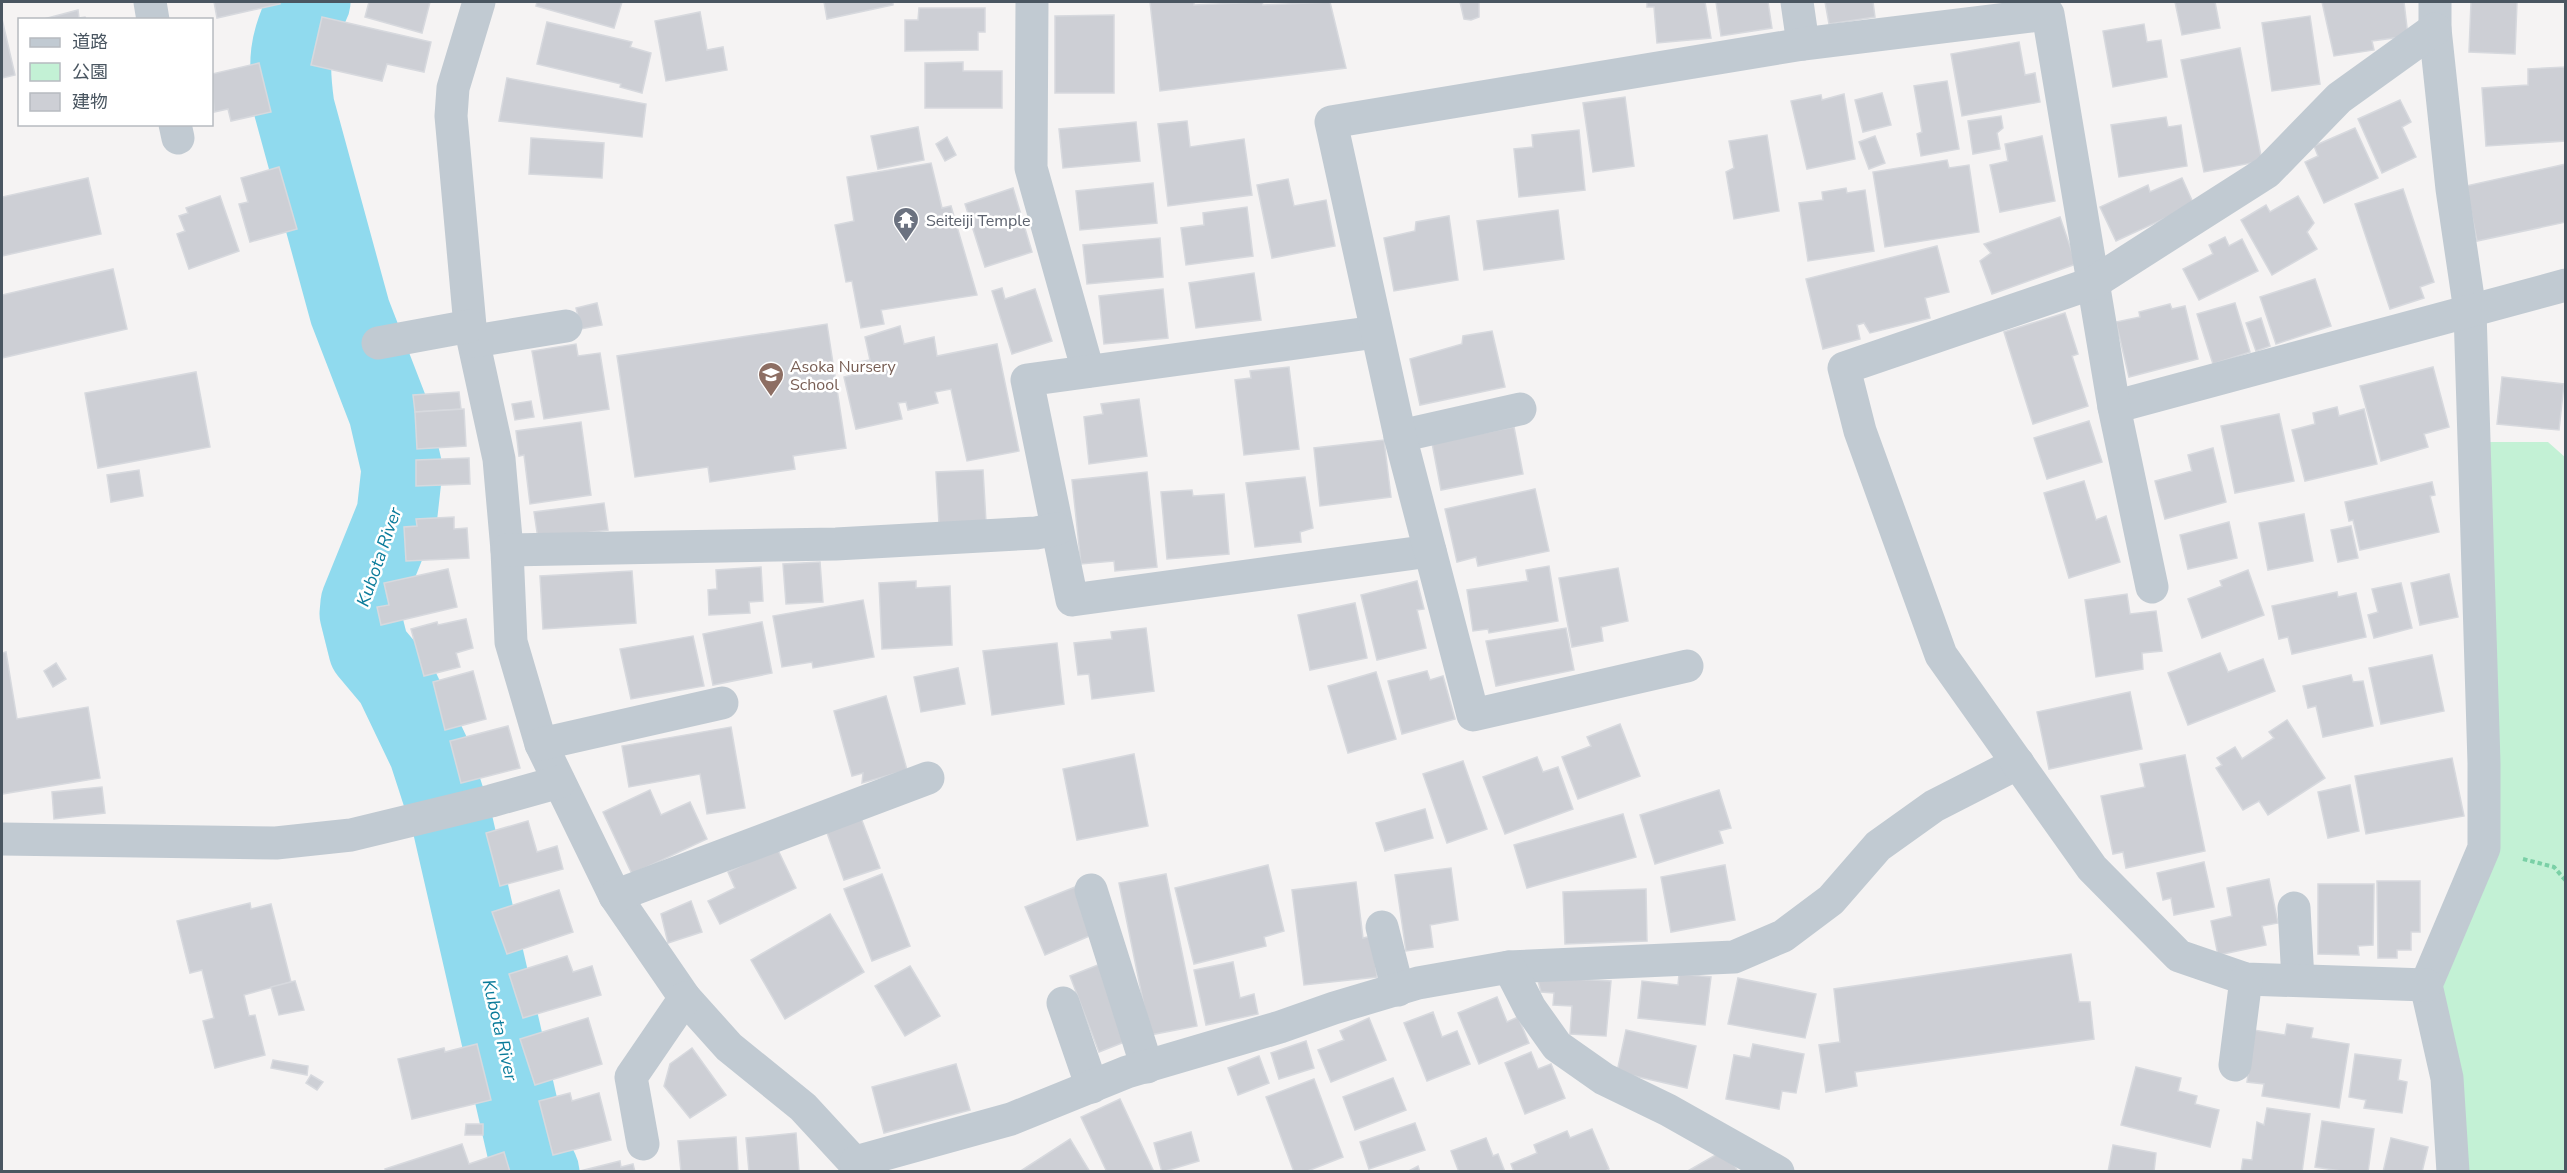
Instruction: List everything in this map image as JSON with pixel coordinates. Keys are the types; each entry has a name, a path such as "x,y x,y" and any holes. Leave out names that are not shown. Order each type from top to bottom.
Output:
{"street":[{"path":"150,2 153,18"},
{"path":"479,2 453,88 451,116 473,333 499,459 507,550 511,642 541,744 615,897 685,998 729,1047 803,1107 859,1167 1011,1119 1127,1072 1418,983 1509,967 1734,957 1783,936 1831,900 1878,846 1934,806 2018,763"},
{"path":"1032,2 1031,168 1088,371"},
{"path":"1797,2 1803,44"},
{"path":"1687,666 1473,715 1400,436 1331,122 1803,44 2048,14 2114,407 2151,587"},
{"path":"2426,985 2246,979 2179,956 2092,868 1941,655 1860,431 1844,368 2093,283 2267,172 2339,98 2434,15"},
{"path":"2434,15 2452,189 2470,311 2480,576 2484,849 2426,985 2447,1078 2453,1172"},
{"path":"2114,407 2565,285"},
{"path":"378,343 566,326"},
{"path":"1376,332 1027,380 1072,600 1430,551"},
{"path":"1400,436 1520,409"},
{"path":"507,550 836,544 1036,533 1057,529"},
{"path":"541,744 722,703"},
{"path":"615,897 928,778"},
{"path":"2,839 276,843 351,835 559,782"},
{"path":"1091,890 1147,1067"},
{"path":"2294,908 2298,980"},
{"path":"1382,927 1398,990"},
{"path":"1509,967 1530,1008 1557,1046 1604,1079 1668,1110 1778,1172"},
{"path":"2235,1065 2246,979"},
{"path":"643,1144 631,1077 685,998"},
{"path":"1063,1003 1092,1087"}],"path":[{"path":"2484,849 2554,867 2565,881"}],"green space":[{"path":"2475,442 2548,442 2566,458 2565,1171 2444,1172 2442,989 2495,840"}],"building":[{"path":"214,2 280,2 280,4 217,18"},
{"path":"369,2 430,2 422,33 365,17"},
{"path":"537,2 622,2 614,28 536,6"},
{"path":"824,2 893,2 893,5 827,19"},
{"path":"1150,2 1194,2 1194,5 1262,2 1263,5 1330,2 1346,68 1160,91"},
{"path":"1460,2 1479,2 1479,17 1471,20 1464,19"},
{"path":"1647,2 1705,2 1711,38 1657,43 1654,7 1647,7"},
{"path":"1716,2 1768,2 1772,28 1721,36"},
{"path":"1825,2 1873,2 1875,17 1829,24"},
{"path":"2175,2 2215,2 2220,28 2182,35"},
{"path":"2322,2 2404,2 2408,36 2372,41 2374,50 2334,56"},
{"path":"2471,2 2517,2 2515,54 2469,52"},
{"path":"919,8 985,8 985,32 978,32 978,50 905,51 905,20 918,20"},
{"path":"78,10 79,18 48,18"},
{"path":"700,12 707,50 723,47 727,70 666,81 655,21"},
{"path":"1114,15 1114,93 1055,93 1055,16"},
{"path":"2310,16 2320,84 2272,91 2262,23"},
{"path":"322,17 431,42 424,72 387,64 382,81 311,65"},
{"path":"2,19 15,75 2,78"},
{"path":"547,22 632,42 630,47 651,53 642,93 620,87 621,84 537,64"},
{"path":"2144,24 2147,42 2161,40 2167,77 2113,87 2103,31"},
{"path":"2019,42 2025,75 2035,73 2040,102 1962,116 1951,54"},
{"path":"2240,48 2262,161 2204,172 2181,60"},
{"path":"963,62 963,71 1002,71 1002,108 925,108 925,63"},
{"path":"259,63 271,112 231,121 228,109 214,112 213,74"},
{"path":"2566,67 2566,141 2486,146 2482,88 2528,85 2528,69"},
{"path":"507,78 646,104 642,137 499,121"},
{"path":"1947,81 1959,149 1921,156 1917,134 1922,132 1914,86"},
{"path":"1882,93 1891,125 1863,132 1855,100"},
{"path":"1844,94 1855,159 1807,169 1791,101 1821,95 1822,100"},
{"path":"1625,97 1634,166 1593,172 1583,103"},
{"path":"2400,100 2411,122 2402,127 2416,157 2382,173 2358,119"},
{"path":"2001,116 2003,128 1997,133 2000,149 1973,154 1968,121"},
{"path":"2166,117 2168,127 2181,125 2187,166 2119,177 2111,125"},
{"path":"1187,121 1190,147 1244,139 1252,195 1168,206 1158,124"},
{"path":"1136,122 1140,161 1063,168 1059,129"},
{"path":"918,127 924,160 878,169 871,136"},
{"path":"2355,128 2378,178 2324,203 2305,162 2318,156 2314,146"},
{"path":"1579,130 1585,190 1519,197 1514,149 1533,147 1532,135"},
{"path":"1767,135 1779,211 1734,219 1726,172 1734,168 1729,141"},
{"path":"1875,136 1885,163 1869,169 1859,142"},
{"path":"2042,136 2055,201 2000,212 1990,165 2008,161 2005,144"},
{"path":"947,137 956,155 945,161 936,144"},
{"path":"531,138 604,143 602,178 529,174"},
{"path":"1947,160 1949,168 1969,165 1979,232 1885,247 1873,172"},
{"path":"931,163 942,208 951,206 977,295 881,310 884,324 861,328 852,281 846,282 835,225 854,221 847,177"},
{"path":"2566,164 2566,222 2477,241 2466,186"},
{"path":"279,167 297,229 250,242 239,204 248,202 241,178"},
{"path":"88,178 101,234 2,256 2,197"},
{"path":"2182,178 2194,205 2116,241 2100,207 2148,185 2150,192"},
{"path":"1288,179 1294,206 1326,200 1335,246 1272,258 1257,185"},
{"path":"1153,183 1157,223 1080,230 1076,191"},
{"path":"1013,188 1032,252 985,267 965,204"},
{"path":"1846,188 1847,193 1865,190 1874,251 1808,261 1799,203 1823,200 1822,192"},
{"path":"2403,189 2434,282 2420,287 2424,298 2390,309 2355,204"},
{"path":"220,196 239,251 189,269 177,234 185,231 179,216 188,213 186,208"},
{"path":"2298,196 2314,223 2307,232 2317,249 2272,275 2241,220 2266,205 2270,212"},
{"path":"1247,207 1253,256 1186,265 1181,228 1204,225 1203,213"},
{"path":"1558,210 1564,259 1484,270 1477,221"},
{"path":"1449,216 1458,280 1394,291 1384,238 1415,231 1416,222"},
{"path":"2060,217 2076,264 1992,294 1980,261 1991,253 1984,244"},
{"path":"2225,237 2229,246 2242,239 2258,271 2199,300 2183,269 2213,254 2209,245"},
{"path":"1160,238 1163,277 1087,284 1083,245"},
{"path":"1937,246 1949,292 1925,298 1930,318 1870,333 1864,323 1857,325 1860,339 1823,349 1806,279"},
{"path":"113,269 127,329 2,358 2,295"},
{"path":"1254,273 1261,320 1196,328 1189,283"},
{"path":"2315,279 2331,326 2276,344 2260,297"},
{"path":"1002,288 1005,299 1035,289 1052,341 1012,354 992,291"},
{"path":"1163,289 1168,338 1104,344 1099,296"},
{"path":"597,303 602,325 581,329 576,308"},
{"path":"2235,303 2250,352 2213,364 2197,314"},
{"path":"2170,304 2172,309 2185,306 2198,359 2129,377 2116,322 2140,317 2139,312"},
{"path":"2065,313 2078,354 2072,356 2088,406 2033,424 2004,332"},
{"path":"2261,318 2270,346 2256,351 2246,323"},
{"path":"827,324 846,448 793,456 795,469 710,482 708,467 635,477 617,356"},
{"path":"900,326 904,344 934,337 937,356 997,344 1019,451 967,461 951,389 935,392 938,403 908,410 906,402 898,403 902,419 856,429 844,377 855,374 852,363 870,360 865,337"},
{"path":"1492,331 1505,387 1420,405 1410,359 1462,344 1463,336"},
{"path":"576,344 578,356 600,353 609,409 544,419 532,351"},
{"path":"1289,367 1299,449 1244,455 1235,380 1251,378 1250,371"},
{"path":"2433,367 2449,427 2424,434 2428,447 2381,461 2360,386"},
{"path":"196,372 210,447 98,468 85,393"},
{"path":"2502,377 2564,384 2559,430 2497,424"},
{"path":"459,392 461,409 415,412 413,395"},
{"path":"1139,399 1147,456 1089,464 1084,417 1103,414 1101,404"},
{"path":"531,401 534,417 515,420 512,404"},
{"path":"2337,407 2339,416 2364,409 2377,464 2305,481 2292,430 2315,424 2313,413"},
{"path":"464,409 466,446 417,449 415,412"},
{"path":"2279,414 2294,481 2235,493 2221,426"},
{"path":"2089,421 2102,462 2047,479 2034,438"},
{"path":"581,422 591,495 530,504 524,455 519,456 516,431"},
{"path":"1514,427 1523,474 1441,490 1432,443"},
{"path":"1384,440 1391,497 1320,506 1314,448"},
{"path":"2213,448 2226,502 2165,519 2155,481 2192,471 2188,455"},
{"path":"469,458 470,484 416,486 416,460"},
{"path":"139,470 143,496 111,502 107,475"},
{"path":"983,470 986,522 939,524 936,472"},
{"path":"1147,472 1157,567 1115,571 1114,561 1081,564 1072,480"},
{"path":"1305,477 1313,528 1300,532 1301,542 1255,547 1246,483"},
{"path":"2084,481 2096,520 2106,516 2120,562 2069,578 2044,493"},
{"path":"2432,482 2435,495 2430,496 2439,532 2360,550 2353,520 2349,521 2345,502"},
{"path":"1535,489 1549,551 1478,566 1476,557 1457,562 1445,509"},
{"path":"1192,490 1193,496 1224,494 1229,554 1167,559 1161,492"},
{"path":"604,503 608,530 538,539 534,512"},
{"path":"2304,514 2313,561 2268,570 2259,523"},
{"path":"454,517 454,529 467,528 469,558 406,561 404,527 417,526 416,519"},
{"path":"2229,522 2237,558 2188,569 2180,535"},
{"path":"2351,526 2358,558 2338,562 2331,530"},
{"path":"820,562 823,602 786,604 783,564"},
{"path":"1549,566 1558,621 1489,633 1488,629 1473,631 1467,590 1528,581 1526,570"},
{"path":"761,567 763,601 749,602 750,613 709,615 708,590 717,589 716,570"},
{"path":"1618,568 1628,621 1601,627 1603,641 1572,647 1559,578"},
{"path":"448,569 457,607 381,625 377,607 389,605 384,583"},
{"path":"2248,570 2264,615 2202,638 2188,599 2222,586 2220,581"},
{"path":"632,571 636,623 543,629 540,576"},
{"path":"2449,574 2458,617 2420,625 2411,583"},
{"path":"916,581 916,588 950,586 952,645 882,649 879,583"},
{"path":"1417,581 1424,609 1417,610 1426,648 1377,660 1361,595"},
{"path":"2401,583 2412,628 2374,638 2368,615 2378,612 2372,589"},
{"path":"2337,592 2338,597 2356,593 2366,637 2292,654 2288,637 2279,639 2272,606"},
{"path":"2127,594 2130,614 2156,611 2162,651 2142,653 2143,669 2096,677 2085,600"},
{"path":"863,600 874,657 813,668 812,662 782,667 773,616"},
{"path":"1355,603 1367,658 1310,670 1298,615"},
{"path":"466,619 473,648 456,653 460,667 424,676 411,629 437,622 438,625"},
{"path":"762,622 772,673 713,685 703,634"},
{"path":"1146,628 1154,691 1092,699 1089,674 1078,675 1074,643 1112,639 1111,632"},
{"path":"1566,628 1574,670 1496,686 1486,641"},
{"path":"693,636 704,686 631,699 620,649"},
{"path":"1057,643 1064,704 992,715 983,651"},
{"path":"6,652 17,719 88,707 100,778 2,794 2,653"},
{"path":"2220,653 2228,672 2263,659 2275,691 2188,725 2168,673"},
{"path":"2432,655 2444,711 2381,724 2369,668"},
{"path":"56,663 66,679 53,687 44,671"},
{"path":"958,668 965,704 921,712 914,677"},
{"path":"473,671 486,719 445,730 433,682"},
{"path":"1427,671 1430,680 1443,676 1455,719 1402,734 1388,681"},
{"path":"1376,672 1396,739 1348,753 1328,686"},
{"path":"2351,675 2353,682 2363,681 2373,726 2323,737 2316,706 2308,708 2303,686"},
{"path":"2130,692 2142,749 2049,769 2037,712"},
{"path":"886,696 907,770 862,783 863,773 852,776 834,711"},
{"path":"2287,720 2325,778 2268,815 2259,801 2243,810 2216,768 2222,765 2217,758 2235,747 2242,759 2274,738 2269,732"},
{"path":"1620,724 1640,776 1578,799 1562,757 1591,746 1587,737"},
{"path":"508,726 520,768 461,783 450,741"},
{"path":"731,727 745,808 707,814 700,774 629,787 622,746"},
{"path":"1134,754 1148,826 1077,840 1063,769"},
{"path":"2185,755 2205,851 2126,868 2123,852 2113,854 2101,796 2145,787 2140,764"},
{"path":"1537,757 1543,772 1558,767 1573,809 1505,834 1483,777"},
{"path":"2452,758 2464,816 2366,834 2355,776"},
{"path":"1463,761 1487,829 1447,843 1423,774"},
{"path":"2350,785 2359,831 2328,838 2318,792"},
{"path":"102,787 105,813 54,819 52,792"},
{"path":"650,790 661,815 690,802 707,839 632,874 603,812"},
{"path":"1719,790 1731,828 1719,831 1723,843 1655,864 1640,815"},
{"path":"1425,809 1433,838 1385,851 1376,823"},
{"path":"1623,814 1636,857 1527,888 1514,845"},
{"path":"861,818 880,868 844,880 826,830"},
{"path":"528,821 537,852 557,846 563,869 500,886 486,833"},
{"path":"777,848 796,888 720,924 708,901 735,888 728,872"},
{"path":"2204,862 2214,907 2174,915 2171,898 2163,900 2157,873"},
{"path":"1268,865 1284,931 1264,937 1266,946 1194,964 1175,888"},
{"path":"1725,865 1735,920 1671,932 1661,877"},
{"path":"1451,868 1458,920 1430,925 1433,947 1406,951 1395,875"},
{"path":"882,874 910,946 872,961 844,889"},
{"path":"1166,874 1197,1026 1150,1035 1119,883"},
{"path":"2269,879 2278,923 2262,926 2266,945 2218,955 2211,921 2232,916 2227,888"},
{"path":"2377,881 2420,881 2420,932 2411,932 2411,950 2397,950 2397,958 2378,958"},
{"path":"1356,882 1363,938 1372,936 1377,977 1304,985 1292,890"},
{"path":"2318,884 2374,884 2373,945 2358,946 2359,955 2318,954"},
{"path":"1075,887 1094,934 1045,955 1025,907"},
{"path":"1646,889 1647,941 1565,944 1563,892"},
{"path":"559,890 573,932 507,954 492,912"},
{"path":"691,901 702,932 668,943 661,914"},
{"path":"250,903 251,909 271,904 291,982 244,995 249,1016 255,1015 265,1055 215,1068 203,1021 214,1018 202,970 190,973 177,921"},
{"path":"830,914 864,972 785,1019 751,960"},
{"path":"2071,954 2079,1002 2090,1002 2094,1039 1855,1072 1857,1086 1826,1092 1819,1045 1840,1042 1834,989"},
{"path":"567,956 573,972 592,966 601,995 523,1018 509,974"},
{"path":"1233,962 1240,998 1254,994 1258,1014 1206,1025 1194,970"},
{"path":"1103,963 1132,1039 1099,1052 1070,976"},
{"path":"910,966 940,1016 905,1036 875,986"},
{"path":"1679,974 1711,977 1705,1025 1638,1018 1642,981 1678,985"},
{"path":"1537,977 1611,981 1606,1036 1570,1034 1572,1006 1553,1005 1554,993 1541,992"},
{"path":"1738,978 1816,994 1805,1038 1728,1024"},
{"path":"295,981 304,1010 279,1015 271,987"},
{"path":"1497,997 1507,1022 1518,1017 1529,1043 1479,1064 1458,1013"},
{"path":"1433,1012 1442,1037 1457,1031 1470,1064 1427,1081 1404,1023"},
{"path":"588,1018 602,1064 535,1085 520,1039"},
{"path":"1369,1018 1386,1060 1331,1082 1318,1050 1344,1040 1340,1031"},
{"path":"2287,1024 2313,1028 2311,1038 2349,1044 2339,1108 2262,1096 2264,1084 2247,1082 2254,1030 2285,1035"},
{"path":"1626,1030 1696,1046 1687,1088 1617,1072"},
{"path":"1306,1041 1314,1068 1279,1079 1271,1053"},
{"path":"477,1044 491,1100 412,1119 398,1059 444,1048 445,1052"},
{"path":"1753,1044 1804,1054 1796,1093 1782,1091 1779,1109 1726,1099 1734,1055 1750,1058"},
{"path":"692,1048 726,1095 690,1118 664,1086 670,1064"},
{"path":"1531,1052 1538,1069 1551,1064 1565,1098 1525,1114 1505,1063"},
{"path":"2355,1054 2401,1060 2398,1080 2407,1082 2402,1113 2364,1108 2366,1100 2349,1097"},
{"path":"1259,1056 1269,1083 1238,1095 1228,1068"},
{"path":"273,1060 308,1066 307,1075 271,1068"},
{"path":"956,1064 970,1110 884,1133 872,1087"},
{"path":"2136,1067 2181,1078 2178,1091 2197,1096 2195,1104 2219,1110 2210,1147 2121,1125"},
{"path":"311,1075 323,1082 317,1090 306,1083"},
{"path":"1393,1078 1406,1110 1355,1130 1343,1097"},
{"path":"1314,1079 1343,1157 1305,1172 1294,1172 1266,1097"},
{"path":"570,1093 572,1101 599,1093 611,1140 553,1155 539,1101"},
{"path":"1120,1099 1154,1172 1107,1172 1081,1117"},
{"path":"2267,1108 2310,1114 2302,1172 2241,1172 2243,1159 2252,1160 2257,1122 2264,1125"},
{"path":"2322,1121 2374,1129 2368,1172 2347,1172 2315,1167"},
{"path":"1415,1123 1425,1150 1369,1169 1360,1142"},
{"path":"466,1124 483,1124 483,1135 465,1135"},
{"path":"1592,1129 1609,1169 1604,1172 1514,1172 1511,1164 1537,1153 1534,1145 1567,1131 1570,1138"},
{"path":"1191,1132 1199,1161 1162,1172 1154,1143"},
{"path":"796,1133 799,1172 749,1172 746,1138"},
{"path":"736,1137 738,1172 681,1172 678,1141"},
{"path":"1486,1138 1493,1156 1498,1154 1505,1172 1459,1172 1451,1151"},
{"path":"2391,1138 2428,1147 2422,1172 2383,1172"},
{"path":"1070,1139 1090,1172 1019,1172"},
{"path":"462,1144 469,1164 504,1152 510,1172 386,1172 385,1169"},
{"path":"2113,1145 2156,1153 2154,1172 2108,1172"},
{"path":"1726,1149 1738,1172 1686,1172"},
{"path":"620,1161 621,1167 633,1164 635,1172 576,1172"},
{"path":"1418,1166 1420,1172 1407,1172"}],"waterway":[{"name":"Kubota River","path":"310,2 297,29 292,53 291,78 294,107 350,312 389,413 402,469 397,514 361,603 360,614 369,650 395,681 429,752 453,826 527,1148 539,1172"}],"place":[{"name":"Seiteiji Temple","path":"906,243"},
{"name":"Asoka Nursery School","path":"771,398"}]}
